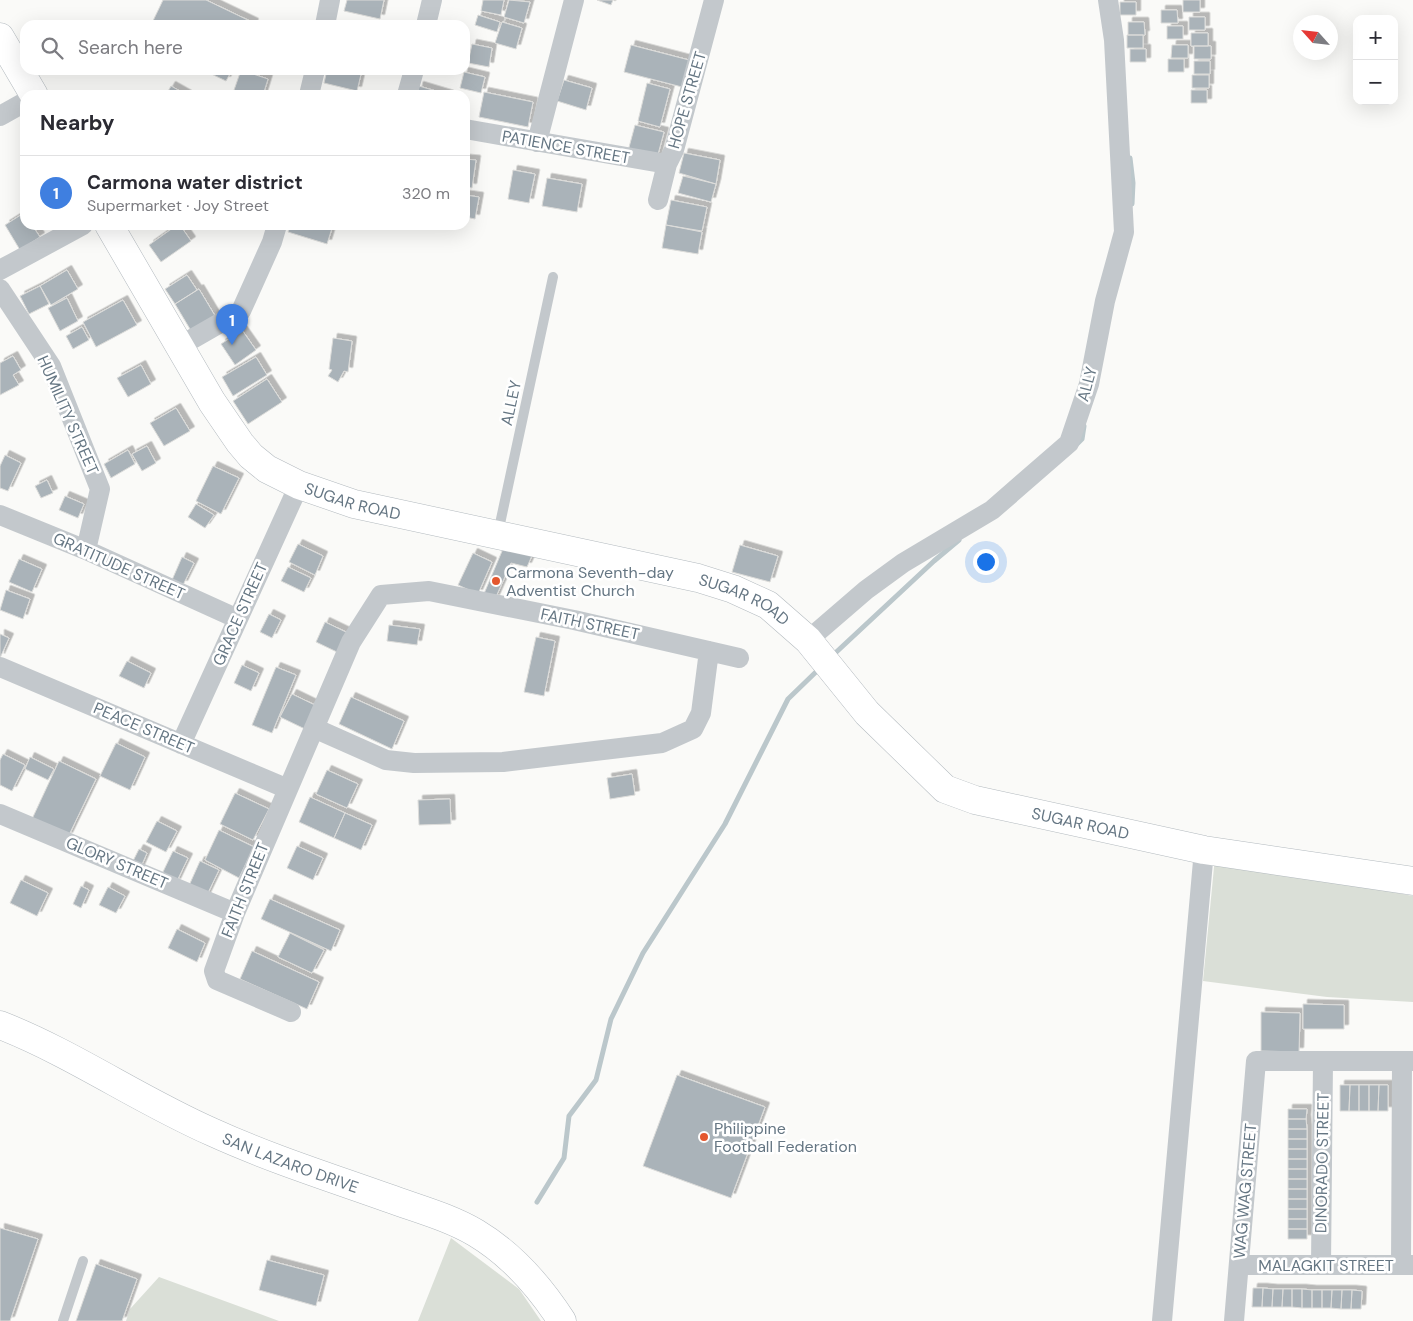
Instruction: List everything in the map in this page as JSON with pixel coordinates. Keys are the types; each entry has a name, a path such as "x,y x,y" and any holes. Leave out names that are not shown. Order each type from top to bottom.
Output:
{"main road":[{"path":"0,37 20,71"},
{"path":"22,75 31,90"},
{"name":"SUGAR ROAD","path":"112,230 212,402 246,450 267,469 299,485 354,504 698,578 733,589 768,606 808,640 867,713 945,789 975,800 1204,850 1413,881"},
{"name":"SAN LAZARO DRIVE","path":"0,1024 35,1038 210,1132 262,1153 446,1218 476,1233 503,1253 530,1277 562,1321"}],"street":[{"path":"326,20 330,0"},
{"path":"427,20 432,0"},
{"path":"537,142 574,0"},
{"name":"HOPE STREET","path":"658,200 667,164 674,150 714,0"},
{"name":"ALLY","path":"808,640 866,590 903,563 992,510 1068,443 1089,384 1105,301 1124,232 1115,49 1108,0"},
{"path":"310,90 314,75"},
{"path":"408,90 413,75"},
{"path":"0,116 20,105"},
{"name":"PATIENCE STREET","path":"470,130 667,164"},
{"path":"0,270 74,230"},
{"path":"180,346 241,311 276,230"},
{"name":"HUMILITY STREET","path":"0,289 51,366 100,489 86,550"},
{"name":"GRACE STREET","path":"181,744 299,485"},
{"name":"GRATITUDE STREET","path":"0,515 86,550 238,619"},
{"name":"FAITH STREET","path":"291,1012 218,980 214,970 235,913 351,642 381,595 429,591 574,620 739,658"},
{"path":"314,728 386,760 414,763 503,762 662,743 693,729 700,713 709,651"},
{"name":"PEACE STREET","path":"0,667 288,789"},
{"name":"GLORY STREET","path":"0,814 235,913"},
{"path":"1162,1321 1204,850"},
{"name":"WAG WAG STREET","path":"1234,1321 1256,1061 1322,1062"},
{"path":"1322,1062 1408,1061 1407,1265"},
{"name":"DINORADO STREET","path":"1321,1265 1322,1062"},
{"name":"MALAGKIT STREET","path":"1239,1265 1407,1265"}],"lane":[{"name":"ALLEY","path":"498,535 553,277"},
{"path":"63,1321 83,1261"}],"shaded area":[{"path":"1215,857 1413,896 1413,1002 1327,997 1203,981"},
{"path":"451,1238 519,1289 541,1321 418,1321"},
{"path":"159,1277 279,1321 126,1321 130,1309"}],"building":[{"path":"163,0 206,0 248,20 153,20"},
{"path":"347,0 384,0 380,19 344,11"},
{"path":"483,0 504,0 501,15 481,11"},
{"path":"509,0 530,2 524,23 504,17"},
{"path":"597,0 613,0 611,5"},
{"path":"1183,0 1200,0 1200,12 1183,12"},
{"path":"1120,2 1136,2 1136,15 1120,15"},
{"path":"1161,10 1177,10 1178,23 1161,23"},
{"path":"478,15 500,22 497,32 475,25"},
{"path":"1189,17 1205,17 1205,30 1189,30"},
{"path":"502,22 522,28 516,49 495,43"},
{"path":"1128,22 1144,22 1145,35 1128,35"},
{"path":"1167,26 1183,26 1183,39 1167,39"},
{"path":"1191,33 1208,33 1208,46 1191,46"},
{"path":"1127,35 1143,35 1143,48 1127,48"},
{"path":"472,44 492,48 489,67 470,63"},
{"path":"631,45 689,60 682,87 624,72"},
{"path":"1172,45 1188,45 1188,58 1171,58"},
{"path":"1194,46 1211,46 1211,59 1194,59"},
{"path":"1130,49 1146,49 1146,62 1130,62"},
{"path":"1168,59 1184,59 1184,72 1168,72"},
{"path":"1194,61 1210,61 1210,74 1194,74"},
{"path":"470,73 485,77 481,93 460,88 463,75 470,75"},
{"path":"213,75 229,75 226,81"},
{"path":"239,75 256,75 268,79 265,90 234,90"},
{"path":"326,75 361,75 357,90 324,83"},
{"path":"1192,75 1209,75 1209,88 1192,88"},
{"path":"564,80 592,88 586,110 557,101"},
{"path":"647,83 670,89 660,127 638,121"},
{"path":"171,86 178,90 169,90"},
{"path":"419,86 432,90 418,90"},
{"path":"1191,90 1207,90 1207,103 1191,103"},
{"path":"484,92 533,102 528,127 479,117"},
{"path":"635,125 664,132 657,158 628,151"},
{"path":"684,153 720,160 716,184 679,173"},
{"path":"470,159 476,160 472,188 470,188"},
{"path":"513,170 535,174 529,203 508,199"},
{"path":"683,176 716,184 711,202 678,193"},
{"path":"547,178 582,184 577,212 542,206"},
{"path":"470,196 479,197 475,219 470,218"},
{"path":"671,200 707,207 702,231 666,225"},
{"path":"20,216 20,230 35,230 40,237 20,250 5,225"},
{"path":"666,225 702,232 698,254 662,248"},
{"path":"170,230 183,230 191,241 161,262 149,245"},
{"path":"289,230 331,230 327,244 288,232"},
{"path":"67,270 78,289 51,305 40,286"},
{"path":"187,275 197,290 175,304 165,289"},
{"path":"40,286 49,304 29,314 20,296"},
{"path":"199,289 217,319 193,334 175,304"},
{"path":"67,298 78,321 60,331 48,308"},
{"path":"123,300 137,325 96,347 83,322"},
{"path":"82,327 89,340 73,349 66,336"},
{"path":"242,330 256,350 235,365 221,344"},
{"path":"333,338 352,341 348,372 344,371 338,382 328,376 332,370 329,369"},
{"path":"13,356 21,370 13,375 19,385 0,395 0,363"},
{"path":"256,357 267,375 233,396 222,377"},
{"path":"141,365 151,384 128,397 117,378"},
{"path":"267,379 282,402 248,424 233,401"},
{"path":"176,408 190,431 164,446 150,423"},
{"path":"147,446 156,463 142,471 132,454"},
{"path":"128,450 135,464 111,478 104,464"},
{"path":"5,455 21,463 8,491 0,488 0,466"},
{"path":"213,466 239,478 221,514 196,501"},
{"path":"47,480 53,493 41,498 35,486"},
{"path":"65,496 84,504 78,518 59,510"},
{"path":"196,504 214,515 205,528 188,517"},
{"path":"298,544 323,556 315,575 289,562"},
{"name":"Carmona Seventh-day Adventist Church","path":"505,544 534,551 527,567 511,563 495,599 483,596"},
{"path":"740,545 778,556 770,582 732,572"},
{"path":"473,553 492,562 478,594 458,585"},
{"path":"182,557 194,563 183,585 172,580"},
{"path":"19,559 42,569 32,592 9,582"},
{"path":"288,567 311,578 304,592 281,581"},
{"path":"6,590 30,599 23,619 0,610"},
{"path":"269,614 281,620 272,638 260,632"},
{"path":"325,622 348,633 339,653 316,642"},
{"path":"389,625 420,629 417,645 387,641"},
{"path":"0,634 9,638 0,658"},
{"path":"536,637 555,641 544,696 524,692"},
{"path":"127,661 151,673 144,688 119,676"},
{"path":"242,665 259,673 251,691 234,683"},
{"path":"276,667 296,675 272,733 252,725"},
{"path":"292,694 319,707 307,730 280,717"},
{"path":"351,697 404,721 392,749 339,724"},
{"path":"116,743 145,757 130,790 100,776"},
{"path":"3,754 25,765 12,791 0,785 0,760"},
{"path":"30,757 54,769 48,780 25,769"},
{"path":"59,761 96,779 68,837 32,819"},
{"path":"327,770 358,784 347,808 316,794"},
{"path":"632,774 635,795 610,799 607,778"},
{"path":"235,793 269,809 253,840 220,824"},
{"path":"310,797 345,813 334,838 299,822"},
{"path":"450,799 451,824 419,825 418,800"},
{"path":"345,813 372,825 361,850 334,838"},
{"path":"157,821 177,831 166,852 146,842"},
{"path":"219,830 254,847 239,878 205,860"},
{"path":"297,846 323,858 313,880 287,868"},
{"path":"139,849 147,853 140,869 131,865"},
{"path":"173,851 188,858 176,883 161,876"},
{"path":"200,861 219,870 205,899 187,890"},
{"path":"21,880 48,893 37,916 10,903"},
{"path":"81,886 89,890 81,908 73,904"},
{"path":"108,887 125,896 116,913 99,905"},
{"path":"270,899 340,930 331,951 261,919"},
{"path":"177,929 205,943 197,962 168,948"},
{"path":"290,933 324,950 312,973 278,957"},
{"path":"252,951 319,982 307,1009 240,979"},
{"path":"1303,1004 1344,1005 1344,1029 1303,1029"},
{"path":"1261,1012 1300,1013 1299,1052 1261,1051"},
{"name":"Philippine Football Federation","path":"677,1075 765,1107 731,1198 643,1166"},
{"path":"1340,1085 1350,1085 1349,1111 1340,1111"},
{"path":"1350,1085 1359,1085 1359,1111 1349,1111"},
{"path":"1359,1085 1369,1085 1369,1111 1359,1111"},
{"path":"1369,1085 1379,1085 1378,1111 1369,1111"},
{"path":"1379,1085 1388,1085 1388,1111 1378,1111"},
{"path":"1288,1109 1307,1109 1306,1119 1288,1119"},
{"path":"1288,1119 1306,1119 1307,1129 1288,1129"},
{"path":"1288,1129 1307,1129 1307,1139 1288,1139"},
{"path":"1288,1139 1307,1139 1307,1149 1288,1149"},
{"path":"1288,1149 1307,1149 1307,1159 1288,1159"},
{"path":"1288,1159 1307,1159 1307,1169 1288,1169"},
{"path":"1288,1169 1307,1169 1307,1179 1288,1179"},
{"path":"1288,1179 1307,1179 1307,1189 1288,1189"},
{"path":"1288,1189 1307,1189 1307,1199 1288,1199"},
{"path":"1288,1199 1307,1199 1307,1209 1288,1209"},
{"path":"1288,1209 1307,1209 1307,1219 1288,1219"},
{"path":"1288,1219 1307,1219 1307,1229 1288,1229"},
{"path":"0,1228 38,1239 10,1321 0,1321"},
{"path":"1288,1229 1307,1229 1307,1239 1288,1239"},
{"path":"267,1260 324,1275 316,1306 259,1290"},
{"path":"96,1264 137,1279 122,1321 76,1321"},
{"path":"1253,1288 1263,1288 1262,1307 1252,1307"},
{"path":"1263,1288 1273,1289 1272,1307 1262,1307"},
{"path":"1273,1289 1283,1289 1282,1307 1272,1307"},
{"path":"1283,1289 1292,1289 1292,1307 1282,1307"},
{"path":"1292,1289 1302,1289 1302,1308 1292,1307"},
{"path":"1302,1289 1312,1290 1312,1308 1302,1308"},
{"path":"1312,1290 1322,1290 1322,1308 1312,1308"},
{"path":"1322,1290 1332,1290 1331,1308 1322,1308"},
{"path":"1332,1290 1342,1290 1341,1309 1331,1308"},
{"path":"1342,1290 1352,1290 1351,1309 1341,1309"},
{"path":"1352,1290 1362,1291 1361,1309 1351,1309"}],"waterway":[{"path":"1130,158 1133,183 1132,204"},
{"path":"1076,445 1082,439 1084,426"},
{"path":"831,657 959,540"},
{"path":"537,1202 564,1158 569,1116 596,1080 611,1019 643,953 725,824 788,699 820,668"}],"place":[{"name":"Carmona water district","path":"232,345"},
{"name":"Carmona Seventh-day Adventist Church","path":"496,581"},
{"name":"Philippine Football Federation","path":"704,1137"}]}
